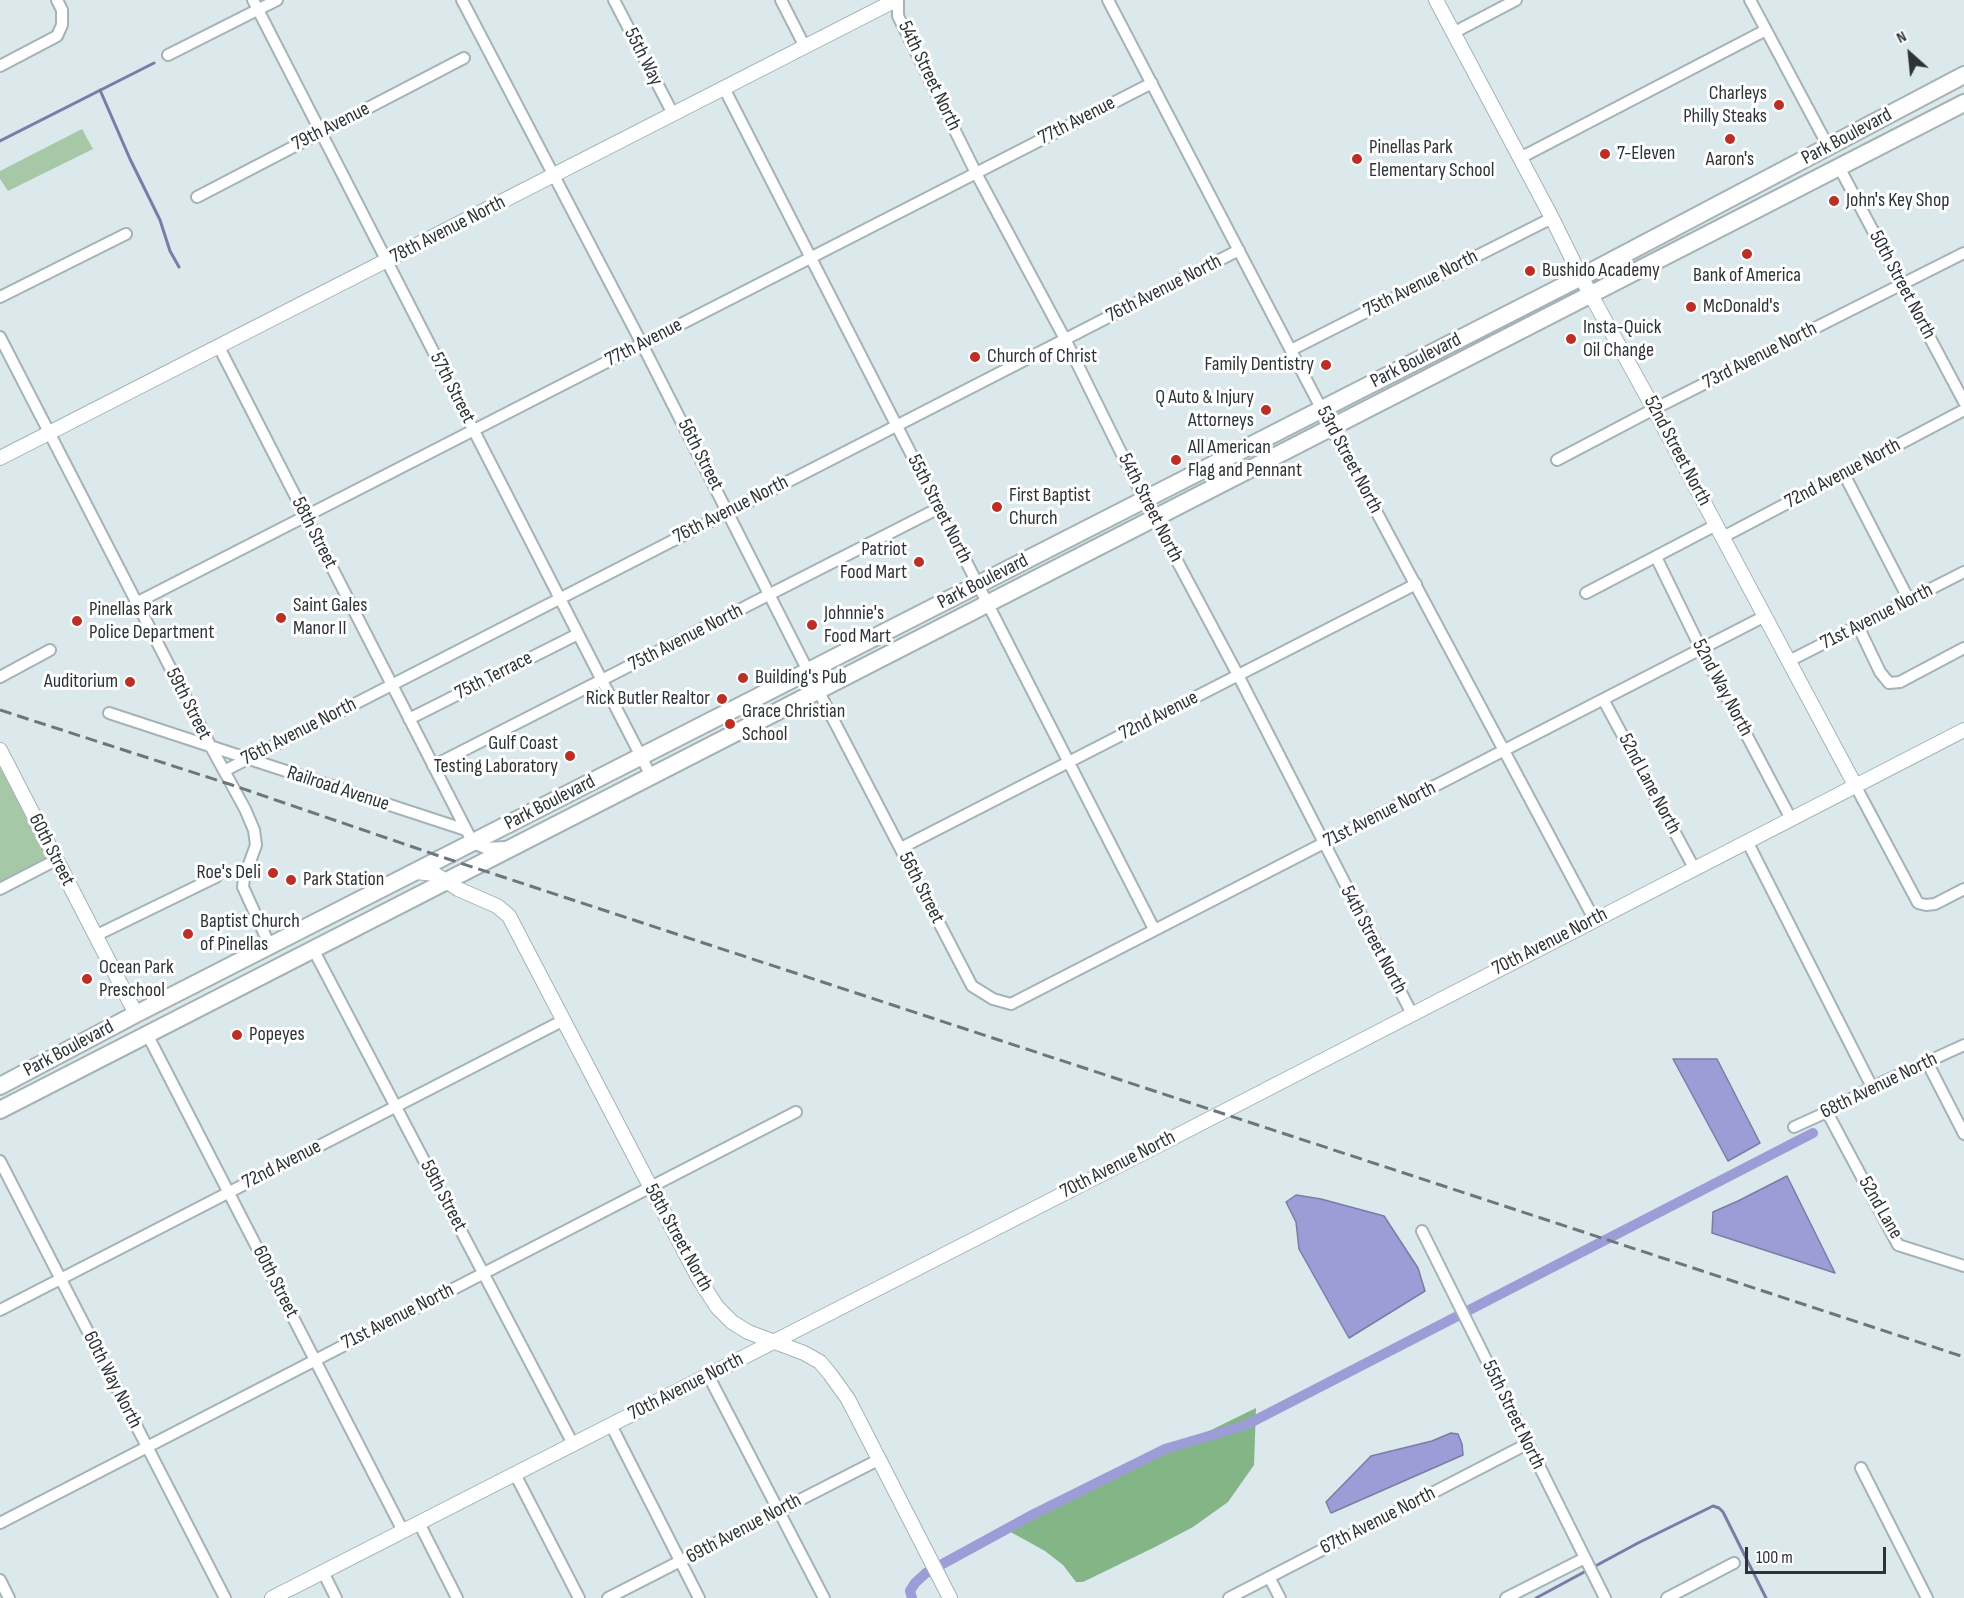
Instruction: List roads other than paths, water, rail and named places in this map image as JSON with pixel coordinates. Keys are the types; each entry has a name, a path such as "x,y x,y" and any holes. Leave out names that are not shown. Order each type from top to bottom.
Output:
{"main road":[{"name":"Park Boulevard","path":"0,1086 136,1014 416,872 470,837 641,757 1581,277 1964,75"},
{"name":"Park Boulevard","path":"0,1110 1964,103"},
{"path":"1758,209 1762,196 1822,164 1828,146 1860,157"},
{"path":"320,945 328,930 350,917 365,898"},
{"path":"236,989 242,975 270,956 270,946"},
{"path":"147,1034 150,1022 181,1002 188,994 189,988"},
{"path":"88,1065 103,1046 132,1025 136,1014"},
{"path":"0,1097 15,1086 24,1073"}],"street":[{"path":"0,66 57,36 63,25 62,10 57,0"},
{"path":"168,55 256,5 277,0"},
{"name":"56th Street","path":"462,0 555,175 729,512 808,671 972,986 993,999"},
{"name":"55th Way","path":"614,0 673,114"},
{"path":"781,0 805,46"},
{"name":"78th Avenue North","path":"0,458 897,0"},
{"name":"54th Street North","path":"897,0 898,16 976,173 1065,339 1144,499 1238,675 1412,1014"},
{"name":"53rd Street North","path":"1108,0 1331,427 1594,919"},
{"name":"52nd Street North","path":"1436,0 1590,294 1720,531 1918,903 1935,904 1964,889"},
{"path":"1453,33 1516,0"},
{"path":"1750,0 1828,146"},
{"name":"57th Street","path":"256,5 651,776"},
{"path":"1520,158 1766,30"},
{"name":"79th Avenue","path":"197,197 464,58"},
{"name":"77th Avenue","path":"136,603 1152,83"},
{"name":"55th Street North","path":"724,88 1154,929"},
{"name":"50th Street North","path":"1839,167 1964,402"},
{"name":"75th Avenue North","path":"1291,350 1552,218"},
{"path":"0,297 126,234"},
{"name":"76th Avenue North","path":"224,771 1239,250"},
{"name":"73rd Avenue North","path":"1557,460 1964,253"},
{"name":"59th Street","path":"0,337 210,747 245,809 254,830 256,845 243,887 270,946"},
{"name":"58th Street","path":"219,347 470,837"},
{"name":"72nd Avenue North","path":"1586,593 1656,557 1720,531 1844,474 1964,410"},
{"path":"1844,474 1909,600"},
{"name":"75th Avenue North","path":"433,766 939,508"},
{"name":"52nd Way North","path":"1656,557 1701,649 1791,819"},
{"name":"71st Avenue North","path":"1789,661 1964,572"},
{"name":"72nd Avenue","path":"901,849 1416,584"},
{"name":"71st Avenue North","path":"993,999 1011,1004 1604,701 1765,616"},
{"path":"1858,626 1880,672 1889,683 1900,682 1964,648"},
{"name":"75th Terrace","path":"409,718 578,634"},
{"path":"1,676 50,650"},
{"name":"52nd Lane North","path":"1604,701 1694,868"},
{"name":"Railroad Avenue","path":"109,713 470,837"},
{"name":"70th Avenue North","path":"272,1598 1964,730"},
{"name":"60th Street","path":"0,750 136,1014"},
{"path":"470,837 486,848 512,847"},
{"path":"1747,841 1872,1087"},
{"path":"0,889 56,860"},
{"name":"58th Street North","path":"416,872 435,874 458,889 497,906 509,916 699,1279 717,1306 732,1322 748,1332 804,1353 820,1362 825,1368 848,1399 950,1598"},
{"path":"95,936 216,877"},
{"name":"59th Street","path":"320,945 396,1107 573,1444"},
{"name":"72nd Avenue","path":"0,1311 564,1020"},
{"name":"60th Street","path":"147,1034 404,1531"},
{"name":"68th Avenue North","path":"1794,1127 1872,1087 1964,1045"},
{"path":"1927,1062 1964,1134"},
{"name":"71st Avenue North","path":"0,1523 796,1112"},
{"name":"52nd Lane","path":"1827,1112 1898,1245 1964,1266"},
{"name":"60th Way North","path":"0,1161 225,1598"},
{"name":"55th Street North","path":"1422,1232 1605,1598"},
{"path":"708,1375 824,1598"},
{"path":"611,1425 699,1598"},
{"name":"67th Avenue North","path":"1229,1598 1527,1444"},
{"name":"69th Avenue North","path":"608,1598 880,1459"},
{"path":"1861,1468 1927,1598"},
{"path":"514,1474 579,1598"},
{"path":"419,1523 457,1598"},
{"path":"1506,1598 1586,1560"},
{"path":"1667,1598 1734,1563"},
{"path":"323,1572 336,1598"},
{"path":"1269,1577 1280,1598"},
{"path":"0,1580 9,1598"}],"water":[{"path":"1673,1059 1717,1059 1760,1143 1728,1161"},
{"path":"1787,1176 1835,1273 1712,1233 1713,1212"},
{"path":"1296,1195 1321,1199 1384,1216 1418,1268 1425,1291 1349,1338 1299,1249 1296,1222 1286,1202"},
{"path":"1451,1433 1458,1434 1463,1455 1331,1513 1326,1502 1371,1456 1432,1441"}],"waterway":[{"path":"0,141 154,63"},
{"path":"100,90 160,220 170,251 179,267"},
{"path":"912,1598 910,1591 926,1573 1034,1514 1165,1449 1246,1425 1813,1133"},
{"path":"1536,1598 1713,1506 1723,1512 1766,1598"}],"railway":[{"path":"0,710 1964,1357"}],"place":[{"name":"Charleys Philly Steaks","path":"1779,105"},
{"name":"Aaron's","path":"1730,139"},
{"name":"7-Eleven","path":"1605,154"},
{"name":"Pinellas Park Elementary School","path":"1357,159"},
{"name":"John's Key Shop","path":"1834,201"},
{"name":"Bank of America","path":"1747,254"},
{"name":"Bushido Academy","path":"1530,271"},
{"name":"McDonald's","path":"1691,307"},
{"name":"Insta-Quick Oil Change","path":"1571,339"},
{"name":"Church of Christ","path":"975,357"},
{"name":"Family Dentistry","path":"1326,365"},
{"name":"Q Auto & Injury Attorneys","path":"1266,410"},
{"name":"All American Flag and Pennant","path":"1176,460"},
{"name":"First Baptist Church","path":"997,507"},
{"name":"Patriot Food Mart","path":"919,562"},
{"name":"Saint Gales Manor II","path":"281,618"},
{"name":"Pinellas Park Police Department","path":"77,621"},
{"name":"Johnnie's Food Mart","path":"812,625"},
{"name":"Building's Pub","path":"743,678"},
{"name":"Auditorium","path":"130,682"},
{"name":"Rick Butler Realtor","path":"722,699"},
{"name":"Grace Christian School","path":"730,724"},
{"name":"Gulf Coast Testing Laboratory","path":"570,756"},
{"name":"Roe's Deli","path":"273,873"},
{"name":"Park Station","path":"291,880"},
{"name":"Baptist Church of Pinellas","path":"188,934"},
{"name":"Ocean Park Preschool","path":"87,979"},
{"name":"Popeyes","path":"237,1035"}]}
